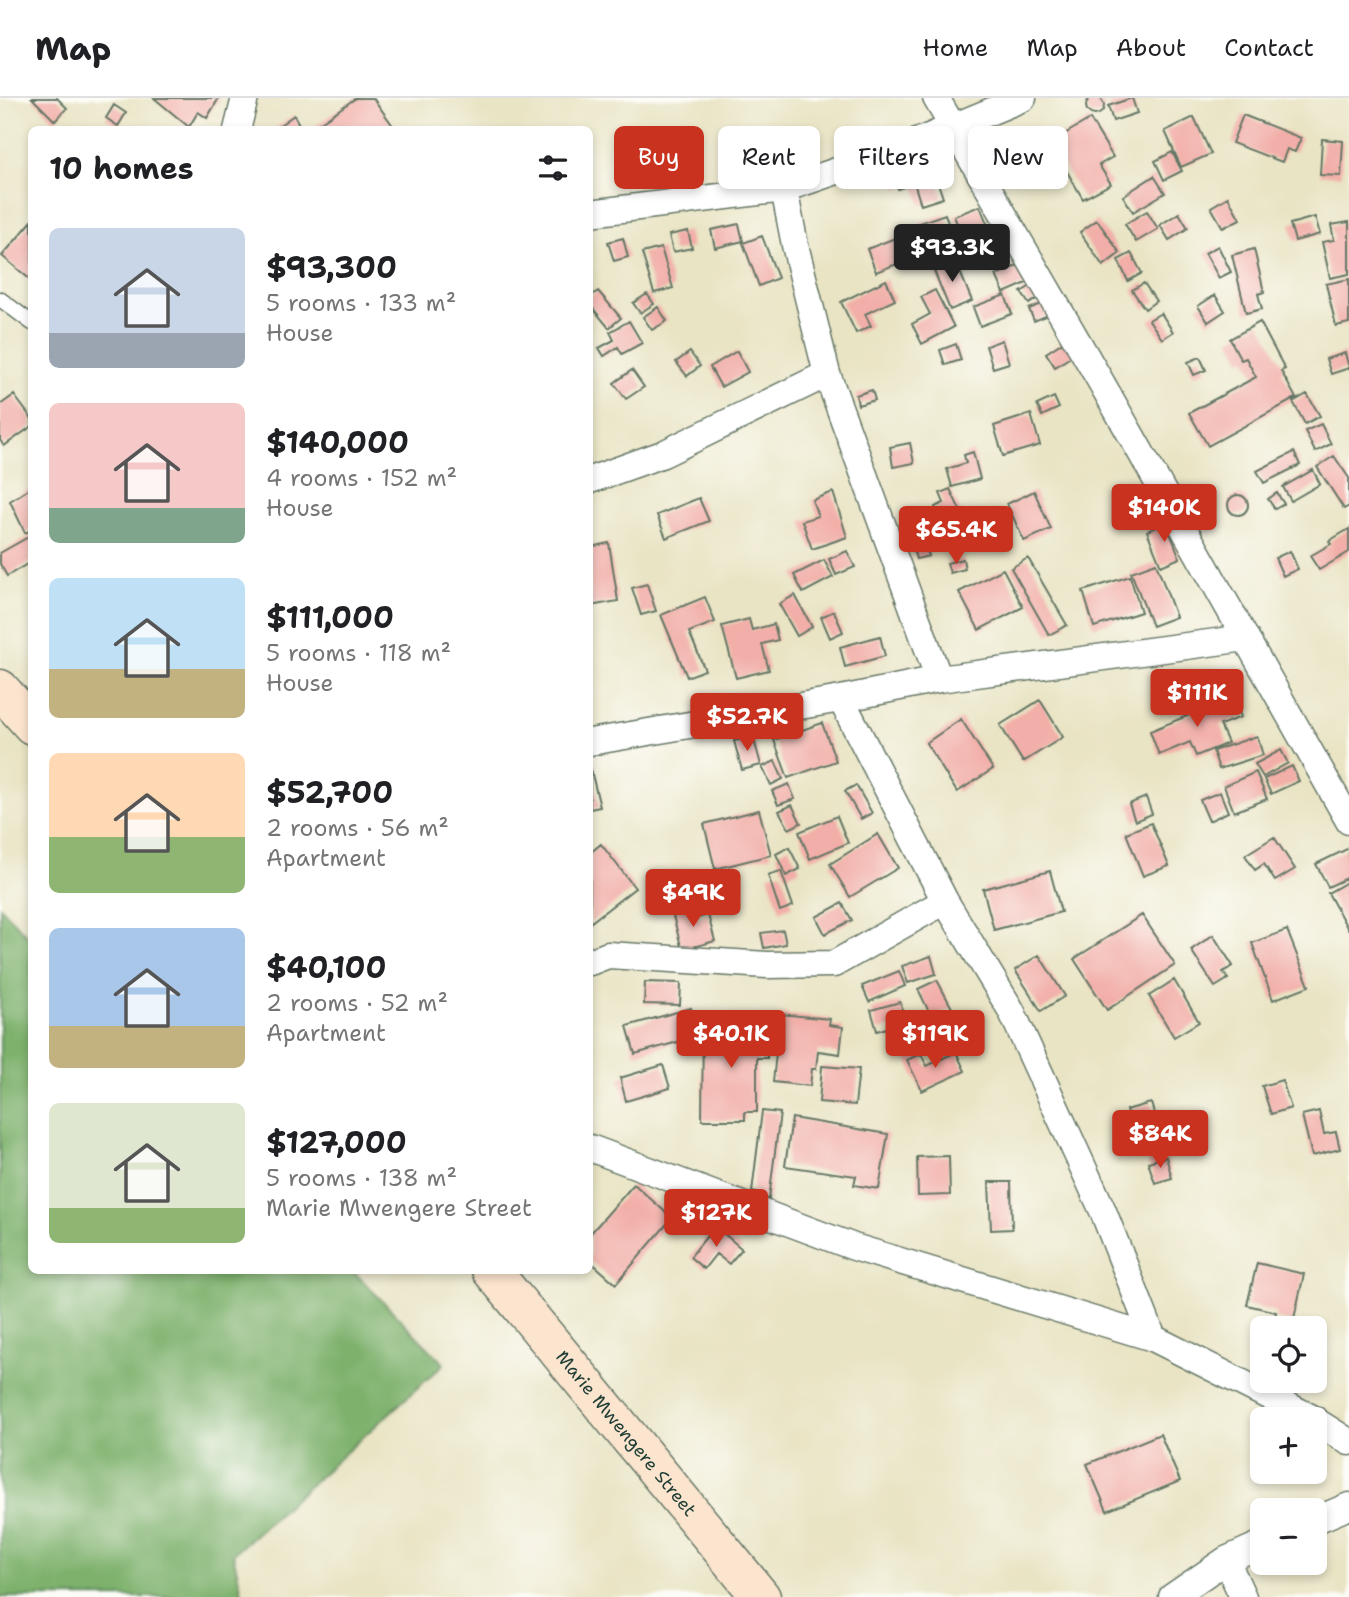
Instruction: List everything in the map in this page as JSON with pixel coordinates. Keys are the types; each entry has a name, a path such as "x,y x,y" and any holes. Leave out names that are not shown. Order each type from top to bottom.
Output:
{"main road":[{"path":"0,689 28,720"},
{"name":"Marie Mwengere Street","path":"494,1274 761,1597"}],"street":[{"path":"238,126 245,98"},
{"path":"936,98 1349,821"},
{"path":"820,177 955,128 1023,98"},
{"path":"593,213 784,189 794,245 827,374 939,679"},
{"path":"593,479 663,454 827,374"},
{"path":"593,741 841,699 939,679 1246,638"},
{"path":"841,699 945,901 1011,1010 1102,1211 1153,1338"},
{"path":"593,961 608,956 767,965 834,964 945,901"},
{"path":"593,1150 854,1247 1153,1338 1290,1407"},
{"path":"1327,1428 1349,1442"},
{"path":"1327,1515 1349,1506"},
{"path":"1172,1597 1226,1560 1250,1549"},
{"path":"1226,1560 1243,1597"}],"lane":[{"path":"0,299 28,320"}],"green space":[{"path":"0,907 28,937 28,1274 356,1274 444,1364 233,1554 243,1597 0,1597"}],"building":[{"path":"1095,97 1101,100 1104,106 1101,112 1095,115 1089,112 1086,106 1089,100"},
{"path":"32,98 57,98 67,108 55,121"},
{"path":"154,98 219,98 207,118 198,112 188,126"},
{"path":"356,98 373,98 393,126 315,126"},
{"path":"1132,98 1137,113 1113,121 1108,106"},
{"path":"114,105 126,113 118,126 106,118"},
{"path":"294,115 300,126 279,126"},
{"path":"1243,115 1301,138 1295,152 1287,149 1282,162 1232,143"},
{"path":"1194,117 1211,154 1181,167 1165,131"},
{"path":"1090,119 1113,157 1099,165 1111,184 1083,199 1068,173 1068,132"},
{"path":"1322,139 1343,141 1341,176 1320,175"},
{"path":"1172,152 1182,171 1164,180 1155,161"},
{"path":"1154,176 1165,193 1133,212 1123,196"},
{"path":"916,189 940,189 943,198 921,205"},
{"path":"1228,197 1240,219 1223,228 1211,207"},
{"path":"980,206 1001,258 975,268 954,216"},
{"path":"1147,211 1158,229 1136,242 1125,224"},
{"path":"1179,213 1188,228 1169,240 1160,225"},
{"path":"945,214 950,229 943,231 950,252 931,259 919,223"},
{"path":"1315,217 1320,234 1295,241 1290,224"},
{"path":"1097,220 1120,253 1103,266 1080,232"},
{"path":"1349,222 1349,274 1330,278 1322,242 1334,240 1331,225"},
{"path":"739,224 743,241 715,248 711,230"},
{"path":"28,226 28,278 2,256"},
{"path":"688,231 692,248 673,252 669,235"},
{"path":"762,236 778,278 759,286 743,243"},
{"path":"623,238 628,257 614,261 608,242"},
{"path":"895,238 898,246 907,243 913,258 876,272 867,249"},
{"path":"1218,246 1231,272 1219,278 1205,253"},
{"path":"661,248 673,288 654,293 642,253"},
{"path":"1254,249 1264,292 1258,294 1262,309 1246,313 1232,255"},
{"path":"1131,253 1142,273 1128,281 1118,260"},
{"path":"954,257 972,301 950,310 932,266"},
{"path":"1021,264 1029,282 1004,293 996,275"},
{"path":"1349,279 1349,323 1336,326 1326,284"},
{"path":"886,280 895,300 865,314 871,326 856,333 841,302"},
{"path":"1036,283 1043,295 1029,304 1021,292"},
{"path":"1144,283 1156,301 1145,309 1132,290"},
{"path":"935,290 954,327 922,344 912,324 930,314 921,297"},
{"path":"598,291 621,318 609,328 593,309 593,295"},
{"path":"647,294 654,304 640,313 633,303"},
{"path":"1005,295 1012,314 980,326 973,307"},
{"path":"1215,295 1225,311 1208,322 1198,306"},
{"path":"1046,302 1051,314 1034,321 1029,309"},
{"path":"658,307 667,321 652,330 643,317"},
{"path":"1161,313 1173,332 1162,339 1149,320"},
{"path":"629,321 642,343 622,354 618,347 604,356 599,348 614,340 610,332"},
{"path":"1260,322 1285,369 1281,371 1296,398 1208,446 1189,413 1256,377 1246,358 1241,360 1230,339"},
{"path":"1069,338 1078,352 1055,367 1046,353"},
{"path":"1002,340 1009,363 993,368 986,346"},
{"path":"956,344 961,360 945,365 940,350"},
{"path":"737,351 748,372 721,387 710,367"},
{"path":"690,352 700,366 687,376 676,362"},
{"path":"1345,353 1349,368 1331,374 1326,359"},
{"path":"1200,357 1206,370 1194,375 1188,362"},
{"path":"632,370 644,387 626,399 614,383"},
{"path":"872,390 875,400 858,405 856,395"},
{"path":"1307,394 1320,416 1305,424 1293,402"},
{"path":"14,395 28,414 28,429 4,446 0,440 0,405"},
{"path":"1054,397 1059,408 1042,416 1037,405"},
{"path":"1031,414 1040,445 1003,456 994,426"},
{"path":"1321,424 1331,444 1315,452 1305,431"},
{"path":"910,443 914,463 893,467 890,447"},
{"path":"973,452 980,479 952,487 947,469 966,463 964,455"},
{"path":"1294,452 1300,465 1264,483 1257,471"},
{"path":"1334,456 1349,478 1349,506 1344,509 1317,467"},
{"path":"1313,470 1320,484 1291,501 1283,487"},
{"path":"950,489 961,512 940,521 935,507 944,503 940,493"},
{"path":"28,490 28,532 25,533 10,501"},
{"path":"1034,491 1051,529 1024,541 1007,504"},
{"path":"833,492 847,537 812,549 802,521 818,516 812,500"},
{"path":"1277,493 1284,504 1275,509 1268,499"},
{"path":"1238,495 1245,498 1248,505 1245,512 1238,515 1231,512 1228,505 1231,498"},
{"path":"699,498 709,521 666,538 657,515"},
{"path":"1166,523 1180,558 1161,566 1147,531"},
{"path":"1349,529 1349,552 1319,570 1310,556"},
{"path":"28,537 28,563 7,576 0,564 0,553"},
{"path":"609,543 618,601 593,605 593,546"},
{"path":"925,543 929,556 916,559 912,546"},
{"path":"847,551 855,567 836,575 829,559"},
{"path":"1290,551 1298,569 1283,576 1275,558"},
{"path":"1028,558 1067,625 1049,635 1011,568"},
{"path":"963,559 965,569 950,573 947,563"},
{"path":"824,560 833,577 803,593 794,575"},
{"path":"1156,563 1176,617 1152,626 1131,572"},
{"path":"1003,569 1023,607 979,630 959,592"},
{"path":"1130,576 1141,612 1094,627 1083,591"},
{"path":"647,584 656,611 641,615 632,588"},
{"path":"795,595 812,627 797,636 779,604"},
{"path":"705,597 715,622 689,632 705,670 687,677 661,615"},
{"path":"834,611 843,632 830,638 821,617"},
{"path":"749,619 752,630 774,624 778,640 762,644 769,670 736,678 722,626"},
{"path":"880,636 885,656 845,667 840,647"},
{"path":"1233,697 1241,717 1220,725 1228,743 1196,756 1190,742 1159,755 1150,731"},
{"path":"1040,700 1063,737 1023,762 1000,725"},
{"path":"961,719 993,769 957,792 926,743"},
{"path":"822,723 836,761 788,778 774,740"},
{"path":"753,736 761,765 742,770 734,741"},
{"path":"1257,736 1263,755 1219,769 1213,751"},
{"path":"1281,750 1288,763 1263,777 1255,764"},
{"path":"775,761 783,779 771,785 762,767"},
{"path":"1292,766 1299,781 1271,794 1264,779"},
{"path":"1256,772 1267,799 1234,812 1224,786"},
{"path":"593,778 600,807 593,808"},
{"path":"789,784 795,799 778,805 772,791"},
{"path":"856,785 872,813 861,819 845,791"},
{"path":"1220,792 1228,812 1209,821 1200,800"},
{"path":"1146,797 1152,814 1135,821 1129,804"},
{"path":"792,805 801,823 789,829 779,811"},
{"path":"759,810 771,855 715,869 704,824"},
{"path":"837,816 848,843 810,859 799,832"},
{"path":"1151,823 1169,866 1143,876 1126,833"},
{"path":"878,834 898,868 850,897 830,864"},
{"path":"1274,837 1295,869 1275,881 1264,864 1255,870 1245,855"},
{"path":"601,844 635,888 593,921 593,851"},
{"path":"789,847 800,869 786,876 776,854"},
{"path":"1349,848 1349,877 1328,887 1316,864"},
{"path":"781,871 793,906 780,911 768,875"},
{"path":"1050,871 1061,912 994,930 983,889"},
{"path":"1349,881 1349,931 1328,893"},
{"path":"842,903 852,920 825,934 816,917"},
{"path":"688,907 691,919 708,915 715,941 682,950 672,912"},
{"path":"1142,915 1175,965 1107,1010 1074,959"},
{"path":"783,930 786,944 764,948 761,933"},
{"path":"1287,930 1309,986 1273,1000 1252,943"},
{"path":"1213,935 1233,966 1223,972 1228,979 1215,987 1191,950"},
{"path":"1039,955 1065,996 1041,1011 1015,970"},
{"path":"931,956 936,974 908,983 902,966"},
{"path":"899,971 905,986 869,1002 862,986"},
{"path":"937,980 952,1008 932,1018 918,989"},
{"path":"1174,980 1199,1022 1174,1037 1149,996"},
{"path":"645,982 681,983 680,1005 644,1004"},
{"path":"900,1002 906,1022 877,1031 871,1010"},
{"path":"691,1008 699,1036 635,1054 627,1026"},
{"path":"780,1014 830,1019 829,1025 843,1027 840,1054 818,1051 810,1086 773,1082"},
{"path":"703,1025 767,1026 767,1058 757,1058 757,1112 745,1112 745,1120 702,1120"},
{"path":"956,1052 965,1071 922,1091 907,1060 921,1054 927,1066"},
{"path":"663,1065 670,1088 626,1101 620,1078"},
{"path":"822,1066 859,1069 855,1105 819,1102"},
{"path":"1282,1080 1291,1108 1271,1114 1262,1086"},
{"path":"1151,1103 1156,1120 1131,1127 1126,1110"},
{"path":"762,1111 780,1113 769,1199 757,1198 757,1193 752,1192"},
{"path":"1319,1111 1324,1134 1336,1132 1340,1149 1312,1156 1302,1115"},
{"path":"792,1118 888,1134 879,1189 854,1185 856,1176 785,1166"},
{"path":"949,1156 950,1195 918,1196 917,1157"},
{"path":"1166,1157 1172,1178 1155,1183 1148,1162"},
{"path":"989,1182 1011,1182 1012,1229 991,1230"},
{"path":"634,1184 672,1218 616,1284 593,1264 593,1231"},
{"path":"715,1226 742,1249 729,1264 716,1254 704,1269 690,1257"},
{"path":"1257,1263 1304,1274 1295,1316 1275,1316 1276,1312 1247,1305"},
{"path":"1160,1434 1180,1481 1107,1511 1087,1464"}]}
